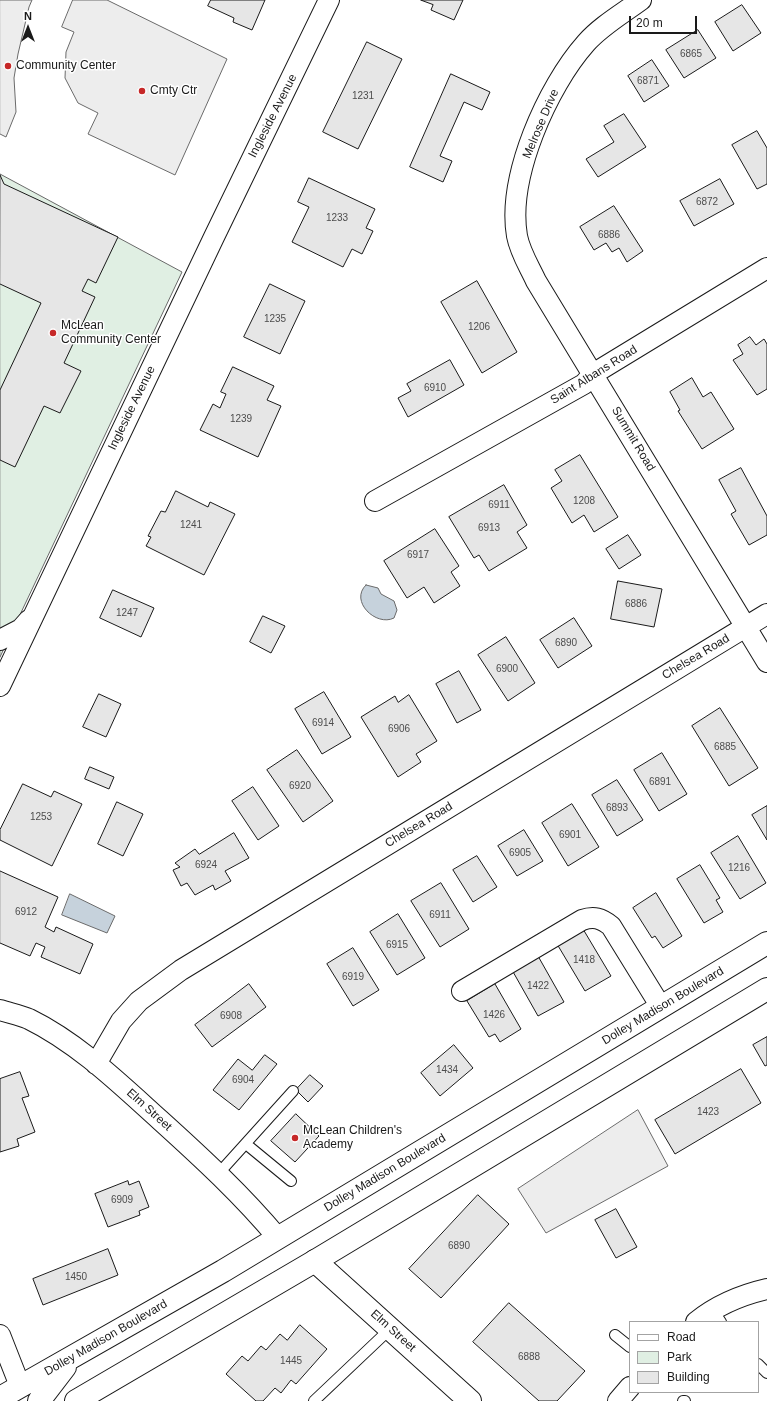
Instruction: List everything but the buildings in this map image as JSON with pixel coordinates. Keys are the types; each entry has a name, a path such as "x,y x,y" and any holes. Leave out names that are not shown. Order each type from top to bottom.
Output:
{"main road":[{"name":"Dolley Madison Boulevard","path":"0,1398 19,1394 72,1358 278,1238 767,943"},
{"path":"76,1401 315,1261 767,989"},
{"name":"Elm Street","path":"315,1261 464,1399"},
{"path":"39,1401 72,1358"}],"street":[{"name":"Ingleside Avenue","path":"0,686 267,126 329,0"},
{"name":"Melrose Drive","path":"515,210 519,180 530,144 550,96 572,60 587,42 600,30 641,0"},
{"name":"Summit Road","path":"515,210 521,248 536,281 767,662"},
{"name":"Saint Albans Road","path":"376,501 584,384 593,374 767,268"},
{"name":"Chelsea Road","path":"96,1064 122,1021 140,1001 181,970 767,614"},
{"path":"0,640 21,629 33,615"},
{"path":"462,991 582,920 591,917 602,919 611,926 661,1007"},
{"name":"Elm Street","path":"0,1010 28,1018 58,1035 96,1064 219,1173 244,1198 278,1238"},
{"path":"700,1321 717,1316 738,1297 767,1290"},
{"path":"0,1335 19,1394"},
{"path":"618,1401 629,1388"}],"lane":[{"path":"219,1173 293,1091"},
{"path":"246,1144 292,1181"},
{"path":"314,1401 390,1329"},
{"path":"615,1335 629,1346"},
{"path":"759,1365 767,1372"}],"green space":[{"path":"0,174 182,272 0,657"}],"shaded area":[{"name":"Community Center","path":"0,0 32,0 18,54 14,78 16,112 6,137 0,134"},
{"name":"Cmty Ctr","path":"73,0 107,0 227,59 175,175 88,134 98,113 78,103 65,78 66,52 74,32 62,27"},
{"path":"366,585 378,588 381,594 394,601 397,610 394,618 387,620 380,619 367,611 361,598 362,591"},
{"path":"70,894 115,916 107,933 62,915"},
{"path":"638,1110 668,1166 546,1233 518,1189"}],"place":[{"name":"Community Center","path":"8,66"},
{"name":"Cmty Ctr","path":"142,91"},
{"name":"McLean Community Center","path":"53,333"},
{"name":"McLean Children's Academy","path":"295,1138"}]}
